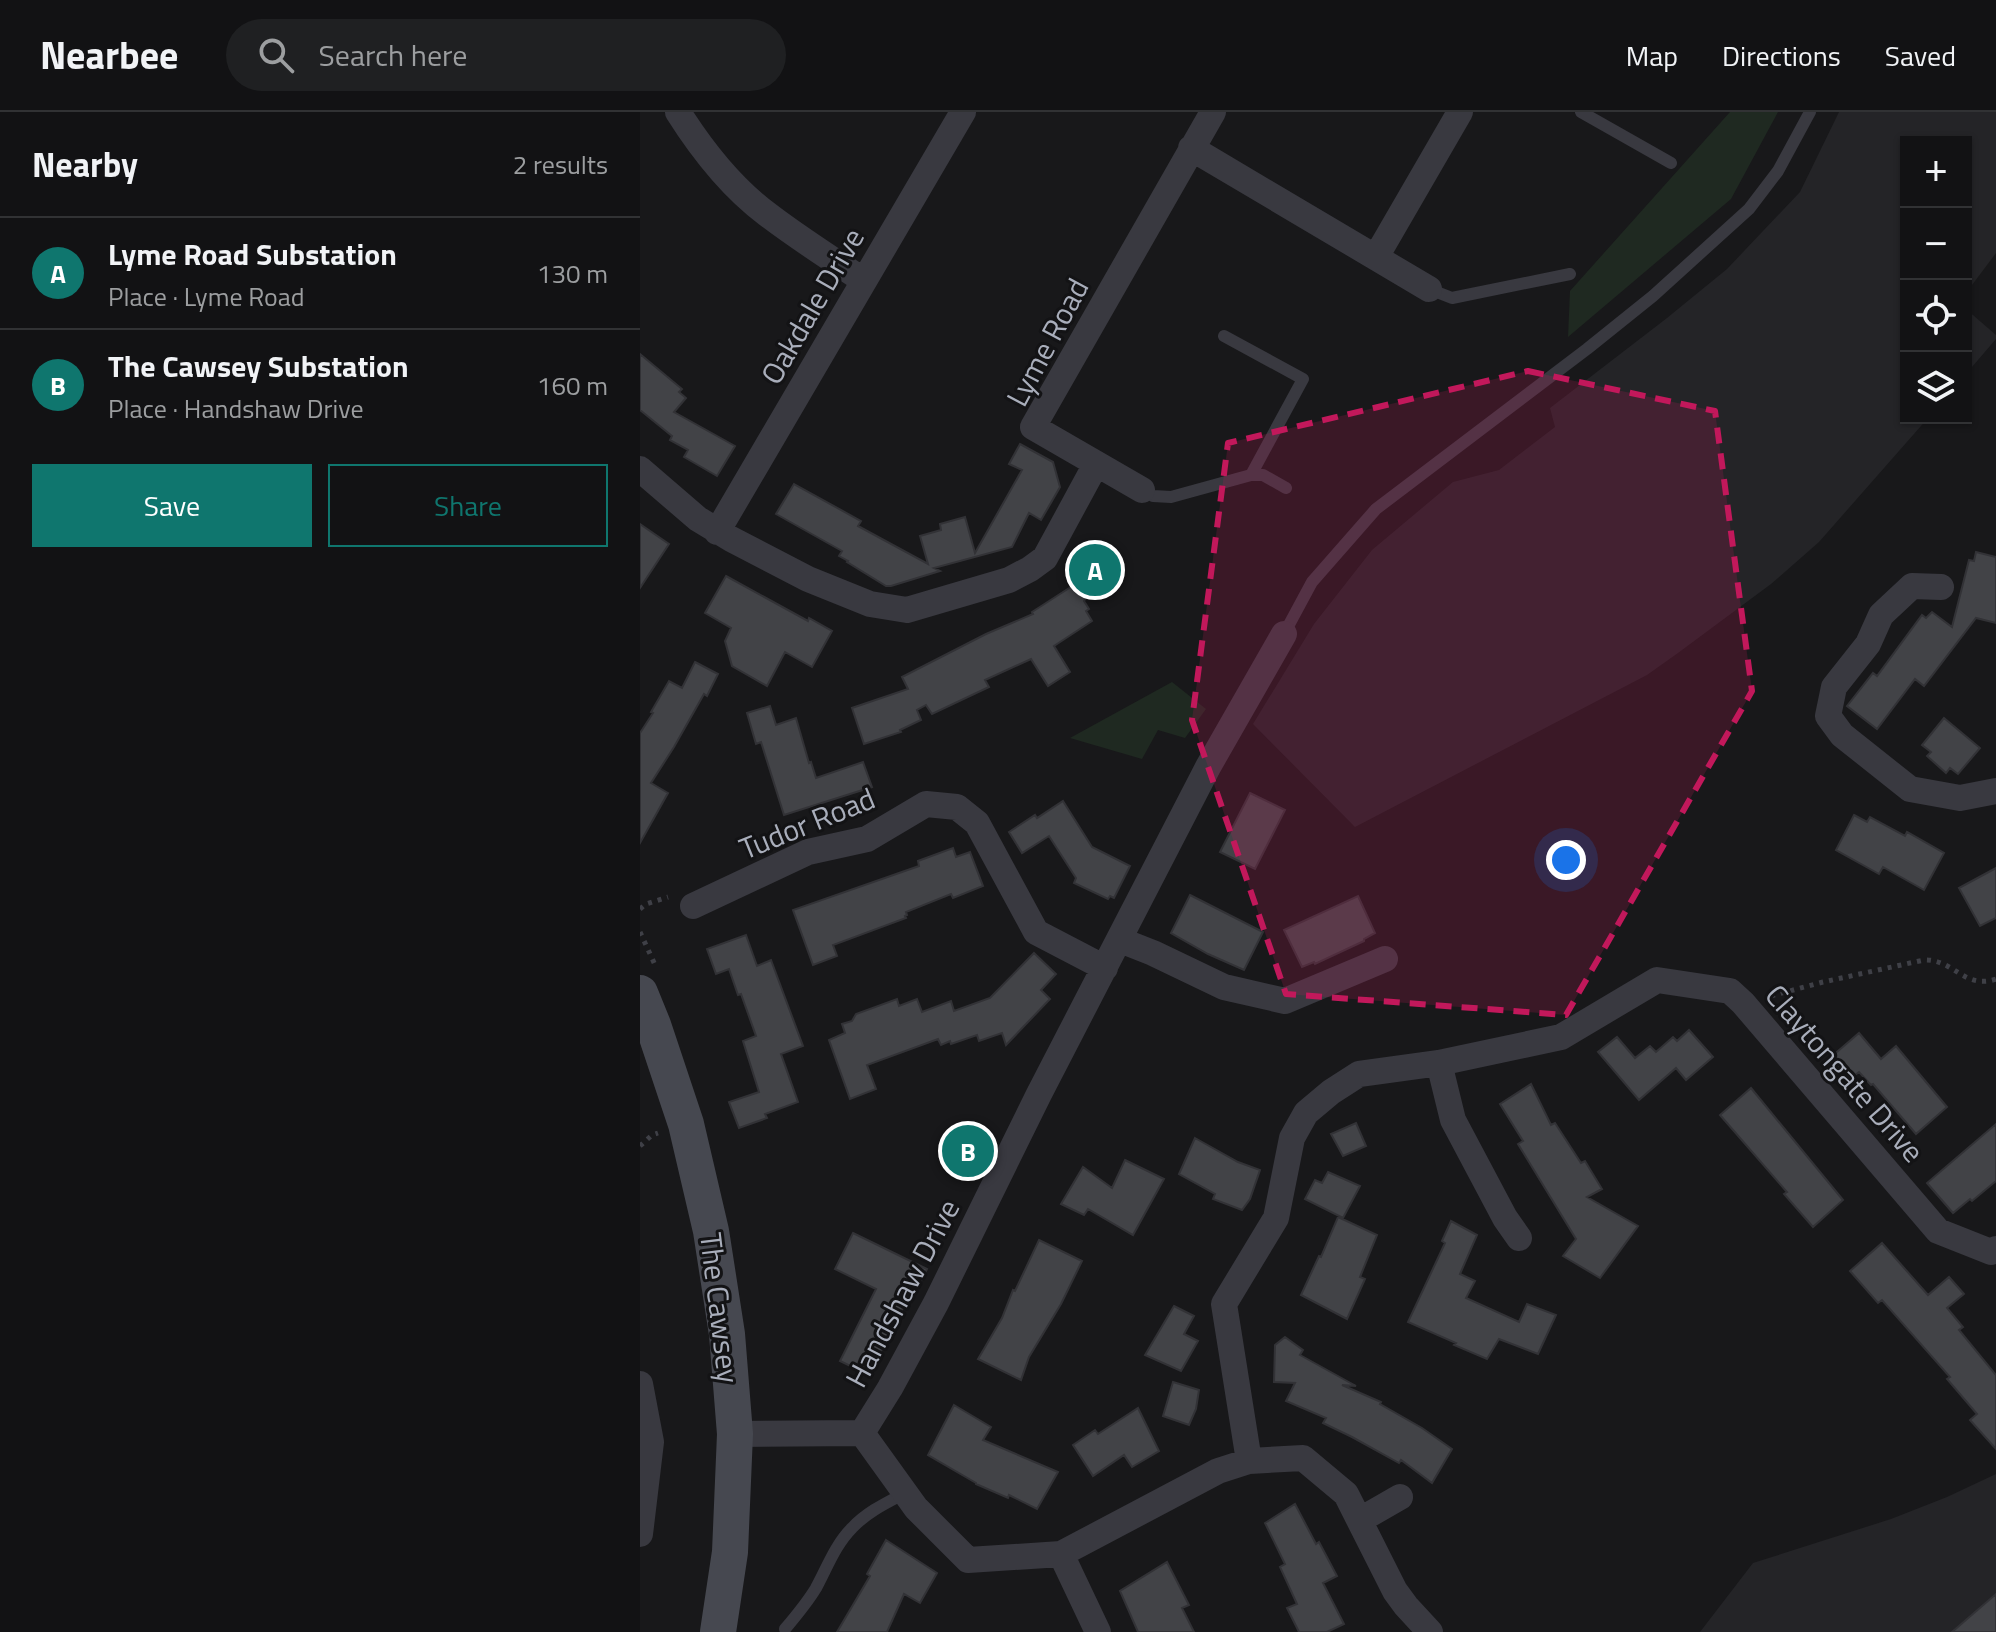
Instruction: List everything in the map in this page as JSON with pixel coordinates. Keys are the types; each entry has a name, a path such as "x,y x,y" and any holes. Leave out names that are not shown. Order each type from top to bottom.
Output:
{"street":[{"path":"678,112 698,143 747,197 864,281"},
{"name":"Oakdale Drive","path":"717,532 963,112"},
{"name":"Lyme Road","path":"1096,464 1033,427 1213,112"},
{"path":"1376,257 1460,112"},
{"path":"1191,148 1429,289"},
{"path":"640,469 717,532 808,579 870,604 907,610 1009,580 1045,558 1096,464 1142,490"},
{"path":"1941,587 1912,586 1881,615 1868,644 1834,687 1828,716 1842,735 1910,789 1960,798 1996,791"},
{"name":"Handshaw Drive","path":"735,1434 862,1433 936,1303 1039,1094 1208,767 1284,634"},
{"name":"Tudor Road","path":"693,906 808,852 867,839 926,804 957,807 977,823 1036,932 1105,968"},
{"path":"1120,940 1224,987 1285,1001 1385,959"},
{"name":"Claytongate Drive","path":"1249,1461 1224,1304 1276,1218 1292,1138 1306,1113 1359,1074 1439,1063 1561,1037 1657,980 1730,991 1938,1231 1991,1252 1996,1249"},
{"name":"The Cawsey","path":"640,993 686,1124 711,1231 727,1334 735,1434 730,1552 718,1632"},
{"path":"1439,1063 1453,1120 1505,1218 1519,1238"},
{"path":"640,1384 651,1442 640,1534"},
{"path":"862,1433 916,1508 968,1560 1061,1554 1218,1471 1249,1461 1303,1458 1346,1494 1395,1591 1430,1632"},
{"path":"1360,1520 1400,1497"},
{"path":"1061,1554 1098,1632"}],"lane":[{"path":"1581,112 1671,163"},
{"path":"1284,634 1312,582 1376,509 1653,296 1749,209 1778,171 1810,112"},
{"path":"1429,289 1452,298 1570,274"},
{"path":"1224,336 1303,379 1251,475"},
{"path":"1142,490 1153,496 1171,497 1251,475 1263,475 1286,488"},
{"path":"785,1629 813,1593 850,1529 871,1512 905,1493"}],"path":[{"path":"1743,1003 1924,960 1938,961 1975,982 1996,979"},
{"path":"640,1146 652,1135 667,1130"}],"highlighted area":[{"path":"1528,371 1715,411 1752,691 1566,1015 1286,994 1192,720 1228,443"}],"shaded area":[{"path":"1730,112 1778,112 1731,199 1568,337 1570,291"},
{"path":"1839,112 1996,112 1996,253 1972,285 1972,136 1900,136 1900,424 1923,424 1819,542 1771,584 1678,653 1647,675 1355,827 1253,724 1314,624 1372,550 1453,482 1499,470 1555,427 1550,408 1727,269 1800,192"},
{"path":"1972,314 1996,335 1972,367"},
{"path":"1172,682 1206,709 1185,738 1158,730 1142,759 1070,738"},
{"path":"1996,1474 1996,1632 1700,1632 1753,1563 1891,1519"}],"building":[{"path":"640,354 682,389 679,392 686,398 674,412 735,446 717,476 684,457 688,450 670,440 672,436 640,410"},
{"path":"1020,444 1053,462 1060,487 1041,520 1029,513 1012,547 934,568 940,571 891,586 847,562 839,556 842,551 776,514 794,484 861,521 858,526 928,564 920,536 941,530 940,524 965,517 975,553 1022,470 1009,464"},
{"path":"640,524 669,544 640,588"},
{"path":"1976,552 1996,557 1996,623 1976,618 1924,686 1915,679 1877,729 1847,706 1873,673 1877,676 1922,615 1926,618 1932,612 1952,627 1969,560 1974,561"},
{"path":"1108,563 1084,601 1092,621 1054,646 1070,672 1048,686 1031,659 985,680 989,687 932,714 926,705 917,710 921,720 901,732 864,744 852,708 908,689 902,677 1033,614"},
{"path":"726,576 832,631 812,667 785,652 767,686 732,666 725,641 731,628 705,613"},
{"path":"695,662 718,674 651,783 668,793 640,843 640,733 669,681 682,688"},
{"path":"770,706 776,725 796,718 816,778 863,762 872,787 784,815 761,742 756,744 747,713"},
{"path":"1944,718 1980,748 1958,774 1950,768 1946,773 1927,756 1931,752 1922,745"},
{"path":"1250,793 1285,810 1255,869 1220,852"},
{"path":"1063,801 1092,847 1130,866 1114,898 1110,896 1108,899 1074,883 1076,878 1049,836 1022,853 1009,832"},
{"path":"1854,815 1867,822 1870,817 1905,836 1907,832 1944,853 1924,890 1883,867 1879,874 1836,850"},
{"path":"953,848 956,857 970,852 983,886 953,898 951,894 906,912 906,918 833,945 837,956 813,965 793,910 919,866 918,861"},
{"path":"1996,868 1996,918 1980,926 1959,888"},
{"path":"1190,895 1263,932 1244,970 1171,933"},
{"path":"1358,896 1375,933 1315,964 1302,967 1284,930"},
{"path":"746,935 757,966 771,960 803,1046 781,1054 798,1102 739,1128 729,1102 759,1092 743,1041 756,1036 729,969 716,974 707,949"},
{"path":"1034,953 1056,974 1041,990 1050,999 1006,1045 1002,1033 979,1041 977,1035 941,1045 938,1039 867,1065 876,1089 850,1099 829,1040 845,1033 842,1024 852,1021 856,1014 897,999 899,1006 917,999 922,1012 951,1001 954,1011 990,998"},
{"path":"1689,1030 1713,1057 1686,1080 1676,1068 1639,1100 1598,1052 1617,1037 1635,1058 1650,1046 1656,1052 1673,1037 1677,1041"},
{"path":"1859,1033 1881,1059 1896,1046 1947,1107 1916,1134 1873,1084 1859,1072 1850,1079 1831,1057"},
{"path":"1531,1084 1551,1125 1555,1123 1602,1189 1587,1197 1638,1226 1600,1278 1563,1256 1576,1239 1518,1144 1523,1141 1500,1104"},
{"path":"1751,1088 1843,1200 1813,1227 1720,1115"},
{"path":"1356,1123 1366,1146 1343,1156 1331,1134"},
{"path":"1996,1124 1996,1181 1953,1213 1927,1183"},
{"path":"1195,1138 1238,1162 1260,1170 1250,1199 1242,1210 1213,1199 1215,1194 1179,1174"},
{"path":"1125,1160 1164,1179 1133,1235 1088,1209 1084,1215 1061,1204 1083,1167 1112,1188"},
{"path":"1328,1172 1360,1186 1343,1218 1305,1199 1315,1180 1322,1183"},
{"path":"1338,1217 1377,1235 1360,1277 1365,1279 1347,1319 1301,1295"},
{"path":"1451,1221 1477,1235 1460,1274 1475,1281 1466,1298 1519,1322 1527,1304 1556,1315 1538,1354 1499,1339 1487,1359 1408,1322 1445,1243 1442,1241"},
{"path":"853,1233 927,1269 912,1300 908,1298 869,1375 840,1361 876,1289 835,1269"},
{"path":"1039,1240 1082,1261 1029,1357 1021,1380 978,1359 1002,1318"},
{"path":"1882,1243 1928,1295 1949,1277 1964,1294 1947,1308 1963,1327 1959,1330 1996,1375 1996,1449 1970,1420 1977,1414 1947,1379 1950,1377 1882,1300 1878,1303 1850,1271"},
{"path":"1174,1306 1194,1316 1184,1334 1198,1341 1181,1371 1145,1355"},
{"path":"1285,1337 1303,1350 1300,1355 1356,1386 1342,1385 1381,1402 1452,1449 1432,1483 1401,1460 1399,1463 1323,1423 1326,1418 1286,1401 1295,1383 1274,1382 1275,1345"},
{"path":"1173,1382 1199,1390 1189,1425 1163,1416"},
{"path":"954,1405 991,1427 983,1440 1058,1472 1037,1509 976,1484 928,1455"},
{"path":"1138,1408 1159,1451 1132,1467 1124,1455 1093,1476 1073,1445 1095,1430 1098,1434"},
{"path":"1295,1504 1337,1576 1323,1583 1344,1624 1327,1632 1299,1632 1287,1608 1297,1604 1280,1567 1285,1564 1265,1523"},
{"path":"886,1540 937,1573 920,1603 904,1594 887,1632 837,1632 870,1576 867,1574"},
{"path":"1167,1562 1189,1605 1182,1608 1194,1632 1138,1632 1120,1591"},
{"path":"1996,1594 1996,1632 1952,1632"}],"place":[{"name":"Lyme Road Substation","path":"1095,570"},
{"name":"The Cawsey Substation","path":"968,1151"}]}
